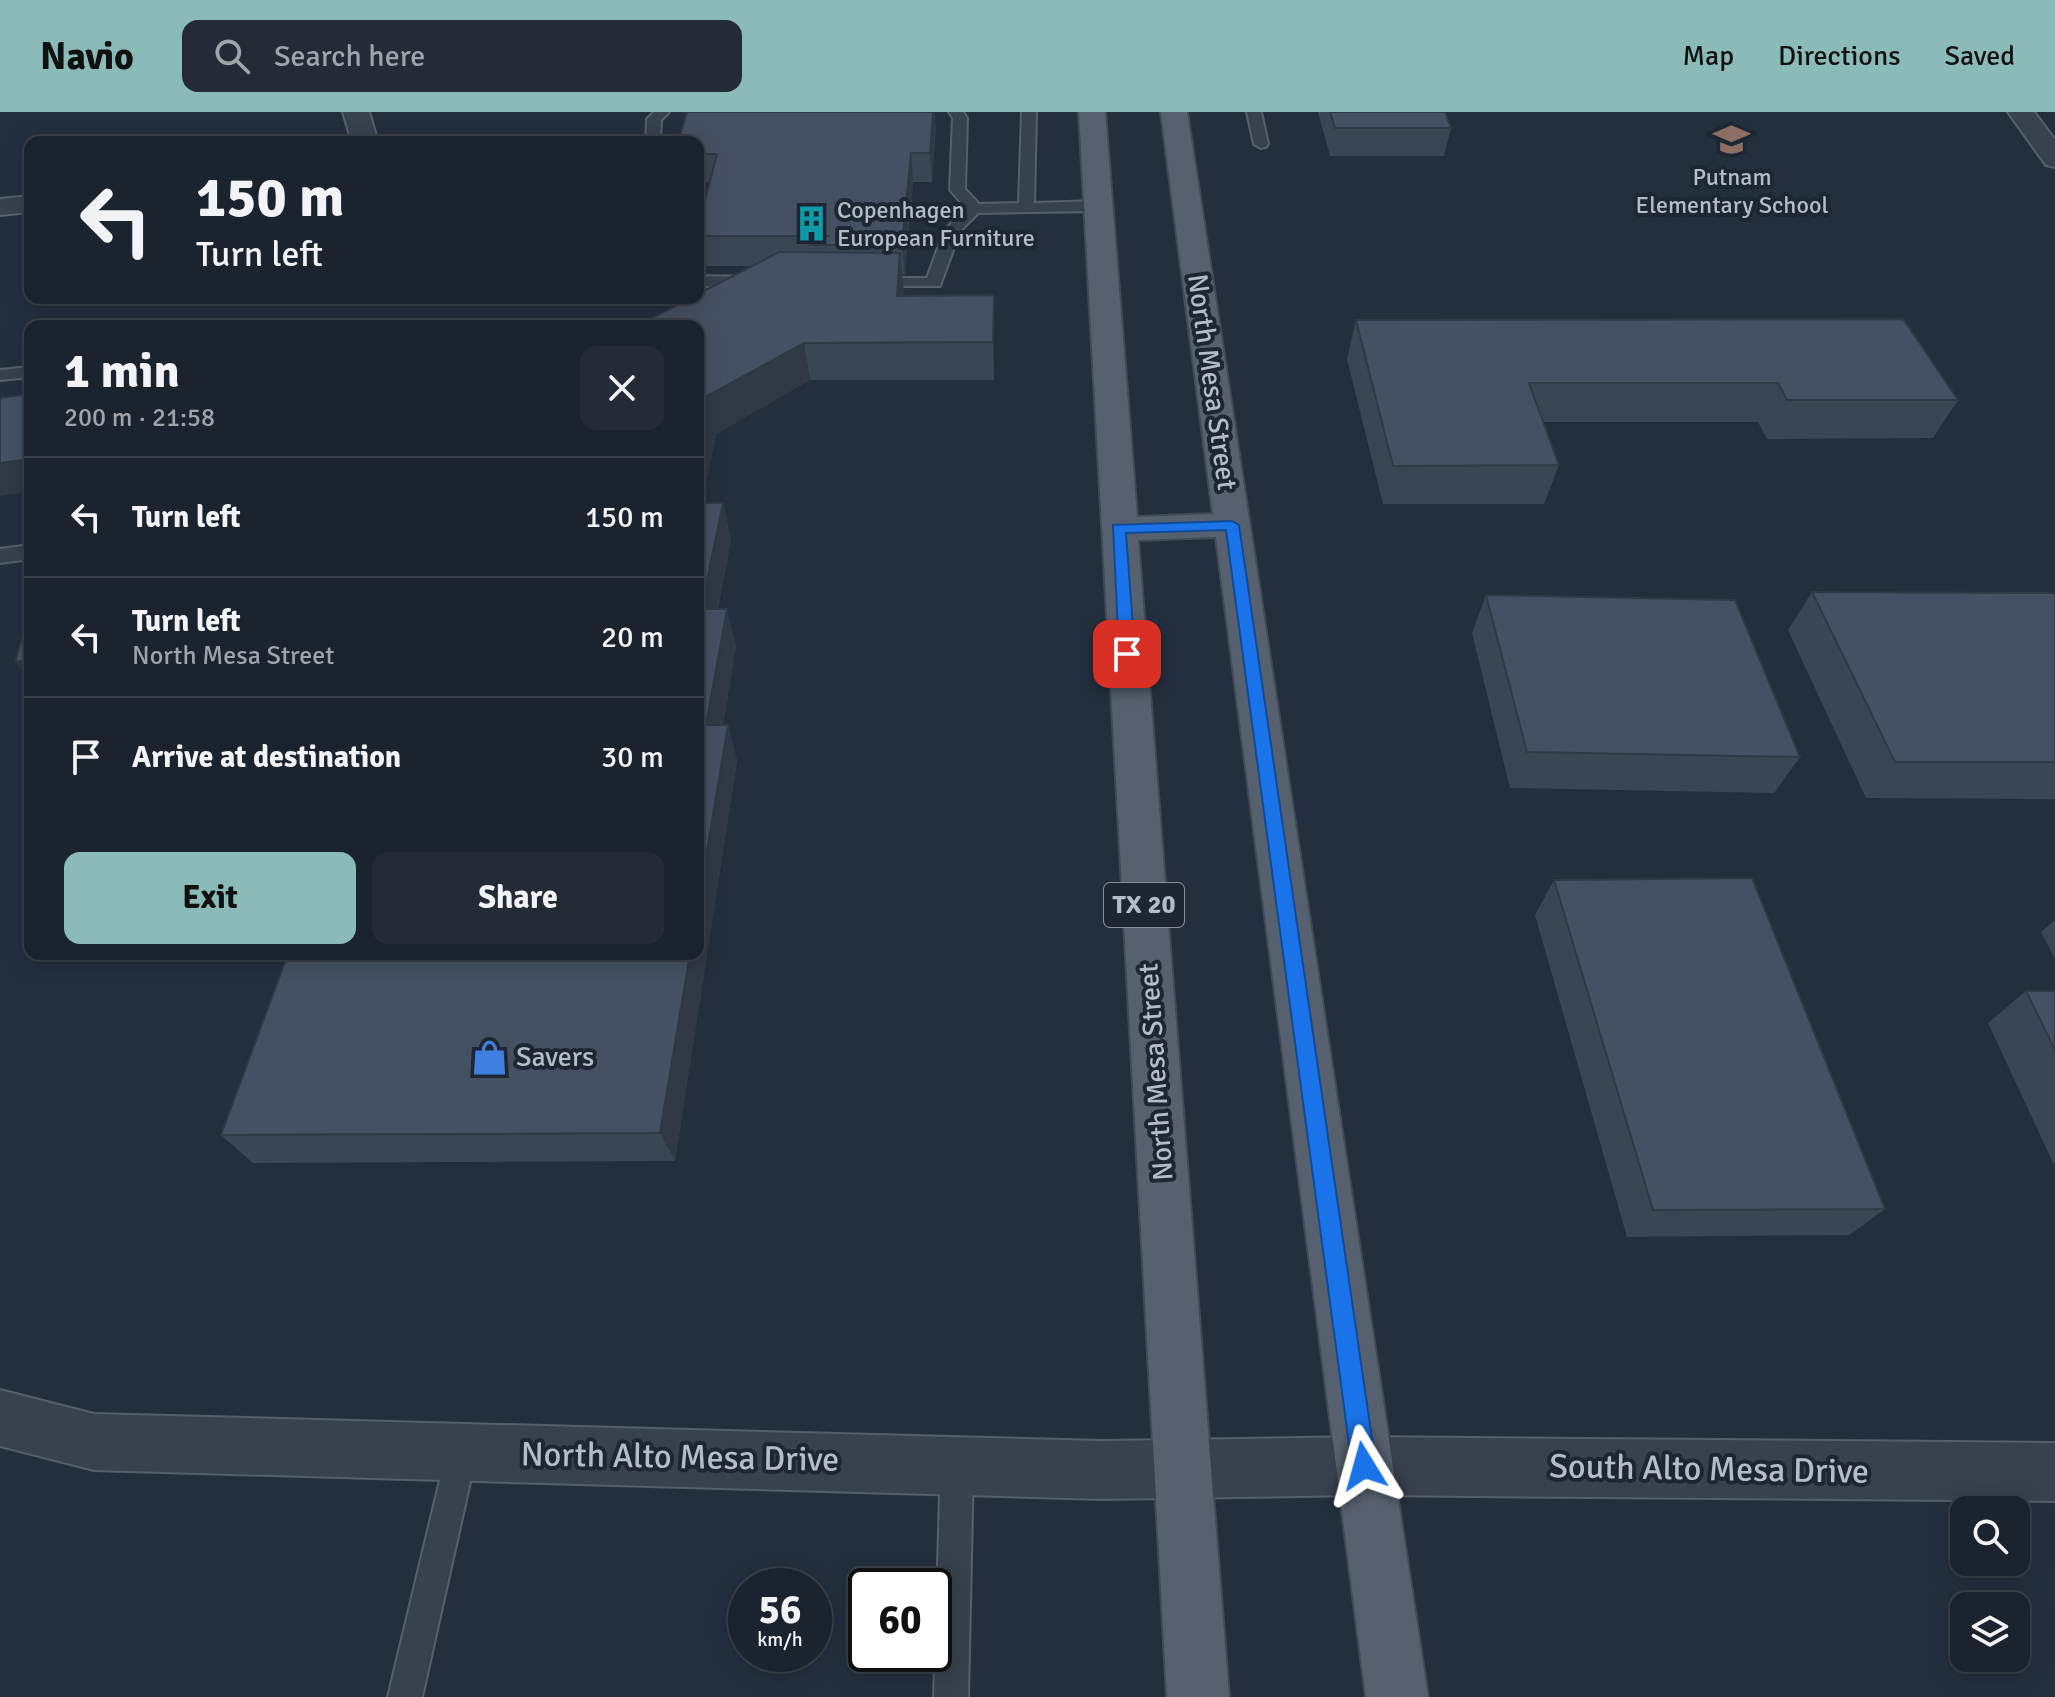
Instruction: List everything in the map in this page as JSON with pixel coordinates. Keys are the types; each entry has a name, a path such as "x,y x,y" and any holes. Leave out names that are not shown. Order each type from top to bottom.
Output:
{"main road":[{"name":"North Mesa Street","path":"1092,112 1198,1697"},
{"name":"North Mesa Street","path":"1174,112 1397,1697"},
{"path":"1118,529 1232,525"}],"street":[{"path":"356,112 363,136"},
{"path":"2021,112 2055,159"},
{"path":"0,207 24,205"},
{"name":"North Alto Mesa Drive","path":"0,1418 94,1442 1182,1470 1364,1466"},
{"name":"South Alto Mesa Drive","path":"1364,1466 2055,1472"}],"lane":[{"path":"653,136 654,119 662,112"},
{"path":"956,112 960,118 957,190 975,209"},
{"path":"1026,207 1029,112"},
{"path":"1254,112 1261,144"},
{"path":"850,282 934,283 948,237 960,216 975,209 1098,206"},
{"path":"704,281 774,282"},
{"path":"0,375 24,373"},
{"path":"0,556 24,553"},
{"path":"405,1697 462,1451"},
{"path":"951,1697 957,1464"}],"building":[{"name":"Copenhagen European Furniture","path":"687,112 933,112 930,153 911,153 902,245 811,245 827,236 704,236 704,204 717,154 704,154 704,136 680,136"},
{"path":"1330,112 1445,112 1451,128 1335,128"},
{"path":"779,252 900,253 897,296 994,295 993,342 804,343 707,396 704,411 704,320 648,320 679,304 704,304 704,291"},
{"path":"1903,319 1958,400 1787,400 1778,383 1529,383 1559,465 1393,466 1356,320"},
{"path":"24,395 24,460 0,463 0,398"},
{"path":"704,503 723,503 704,595"},
{"path":"1812,592 2055,593 2055,762 1895,762"},
{"path":"1486,595 1735,600 1800,757 1527,752"},
{"path":"704,609 727,609 706,725 728,725 704,869"},
{"path":"24,631 24,661 15,662"},
{"path":"1752,878 1885,1209 1653,1210 1554,880"},
{"name":"Savers","path":"286,960 689,960 660,1133 221,1135"},
{"path":"2026,991 2055,991 2055,1050"}],"place":[{"name":"Putnam Elementary School","path":"1732,140"},
{"name":"Copenhagen European Furniture","path":"811,224"},
{"name":"Savers","path":"490,1057"}],"route":[{"path":"1127,654 1118,529 1232,525 1364,1466"}]}
